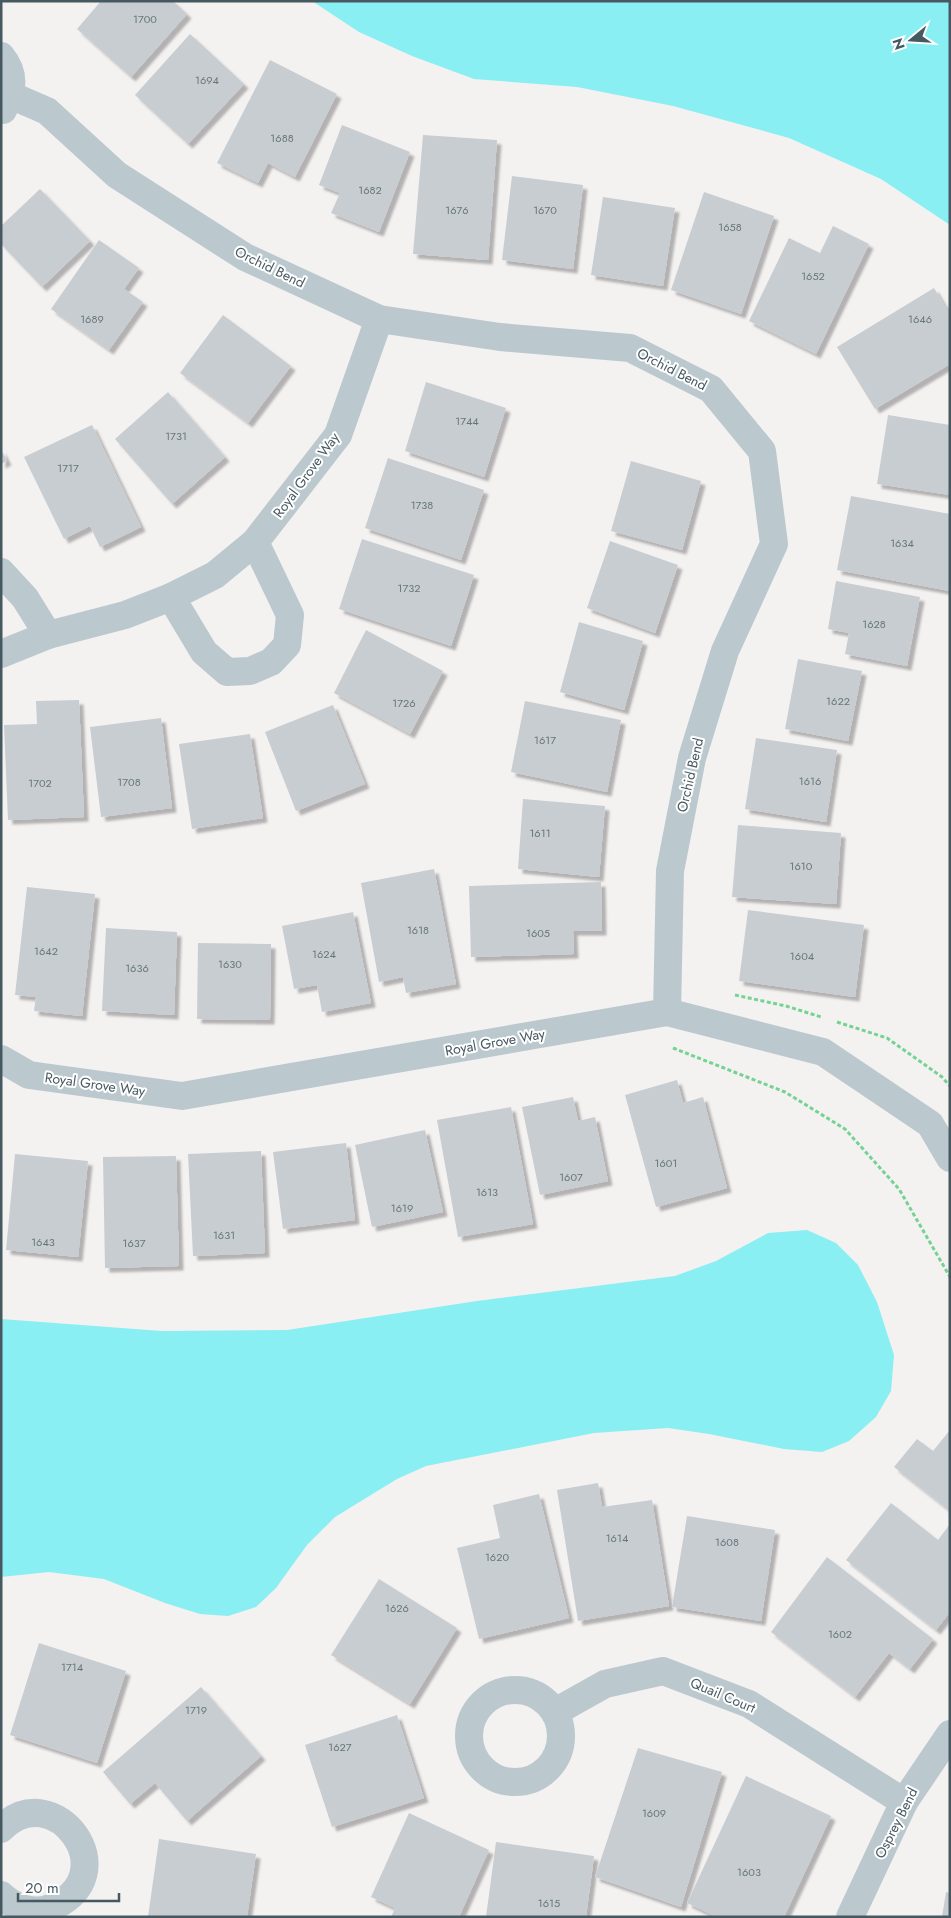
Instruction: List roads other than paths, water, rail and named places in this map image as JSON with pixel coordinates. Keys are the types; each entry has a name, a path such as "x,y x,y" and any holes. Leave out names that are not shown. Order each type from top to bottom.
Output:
{"street":[{"name":"Orchid Bend","path":"1,56 7,63 12,78 6,103 47,111 117,175 245,257 379,319 500,337 630,348 711,389 762,451 774,544 725,651 692,758 670,871 667,1012"},
{"name":"Royal Grove Way","path":"1,654 48,635 125,615 171,597 214,575 256,542 338,435 379,319"},
{"path":"171,597 204,652 227,672 250,671 271,662 287,645 290,615 256,542"},
{"path":"1,572 25,598 48,635"},
{"name":"Royal Grove Way","path":"1,1059 29,1075 182,1096 667,1012 823,1052 930,1124 950,1158"},
{"name":"Quail Court","path":"555,1712 605,1684 663,1671 749,1704 904,1802"},
{"name":"Osprey Bend","path":"850,1917 904,1802 950,1734"},
{"path":"1,1829 8,1822 25,1814 45,1814 62,1821 76,1834 84,1852 84,1871 77,1889 64,1902 46,1910 27,1910 9,1903 1,1895"}],"water":[{"path":"312,1 950,1 950,225 881,179 789,138 673,106 577,87 474,79 412,56 359,32"},
{"path":"807,1230 836,1243 858,1265 877,1302 894,1355 891,1391 876,1417 849,1441 822,1452 784,1449 668,1428 594,1433 426,1466 397,1479 335,1517 307,1545 276,1588 256,1607 228,1616 200,1614 165,1603 104,1579 49,1572 1,1577 1,1319 162,1331 287,1330 477,1301 675,1276 716,1261 768,1233"}]}
